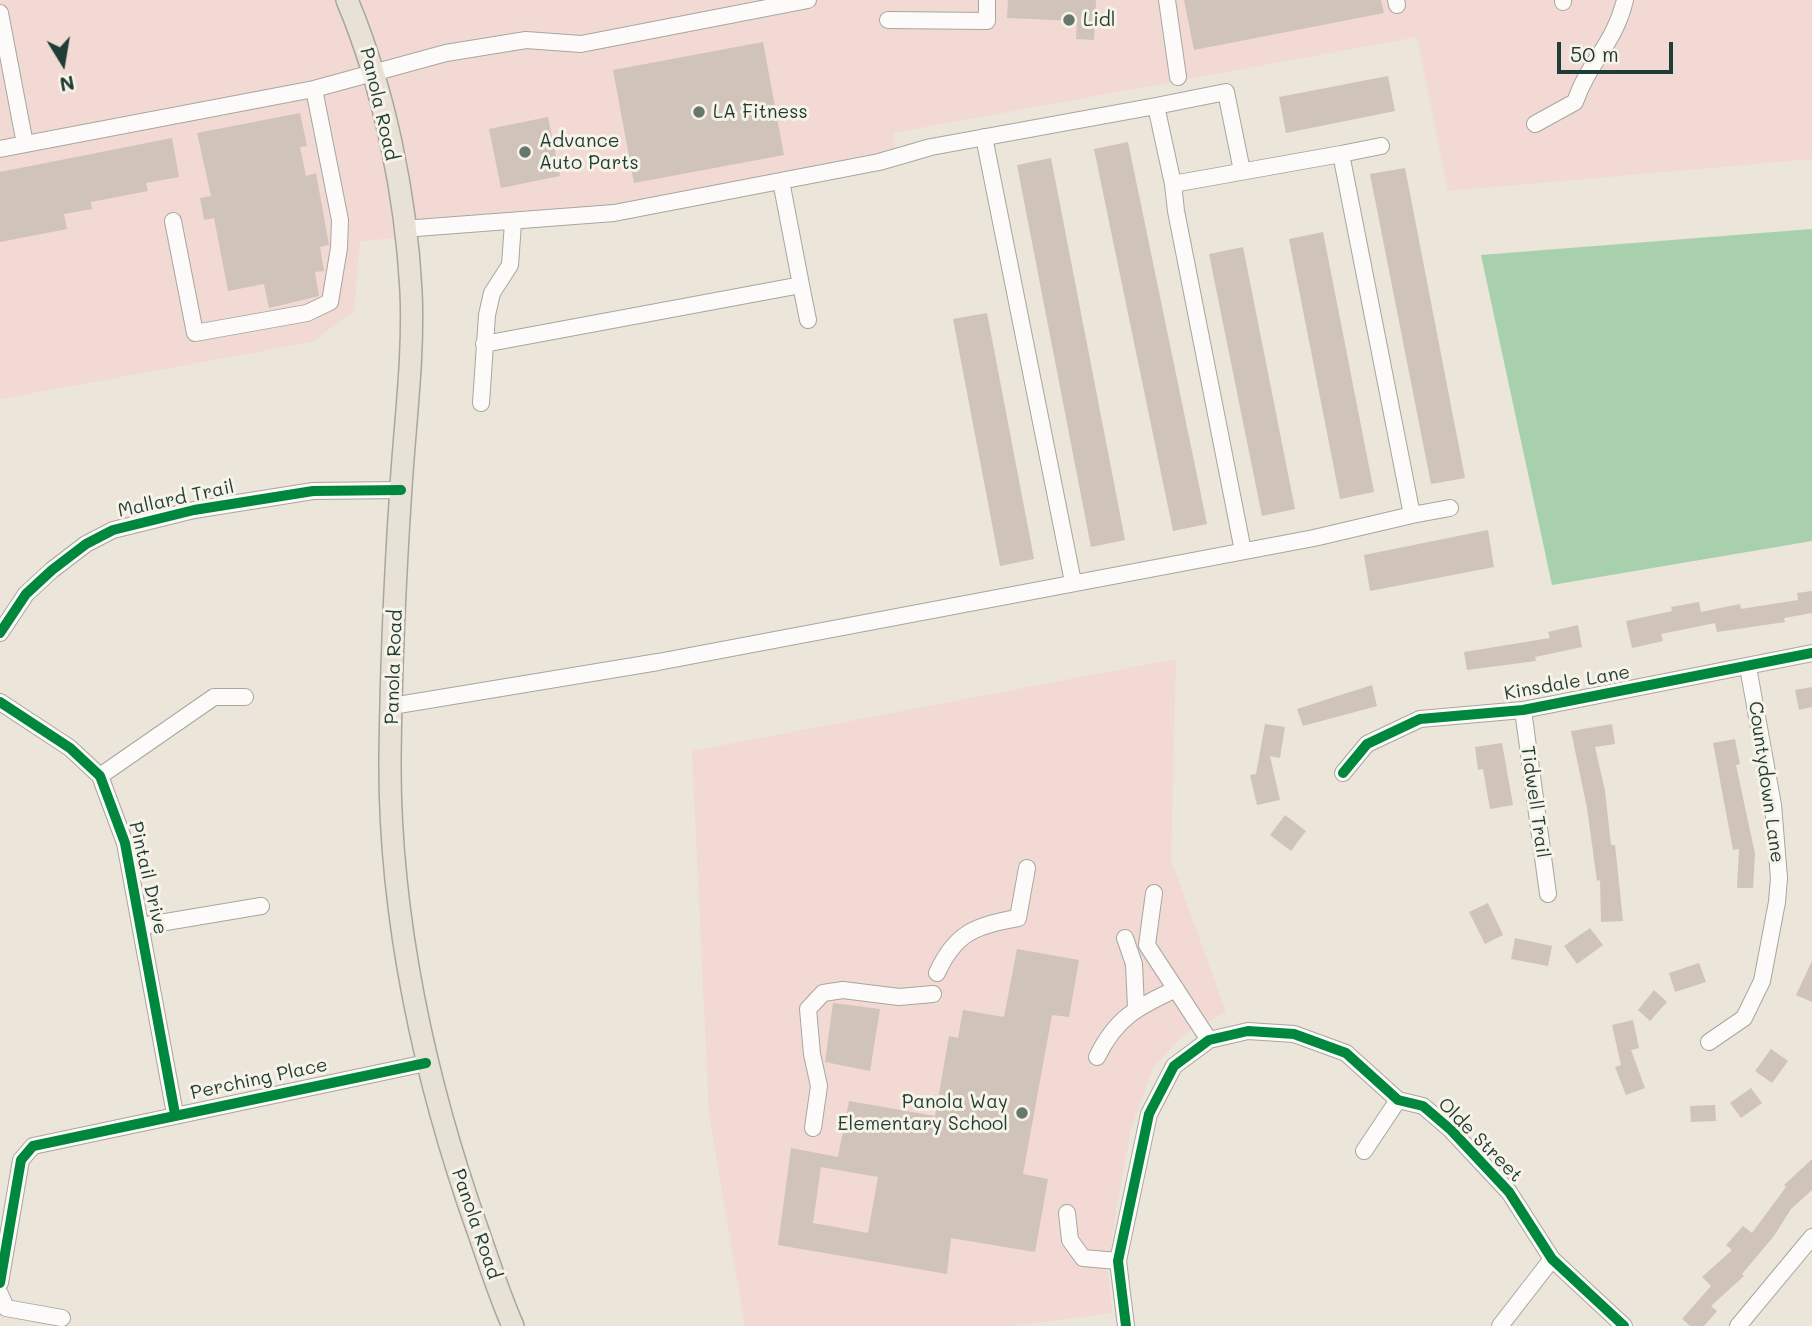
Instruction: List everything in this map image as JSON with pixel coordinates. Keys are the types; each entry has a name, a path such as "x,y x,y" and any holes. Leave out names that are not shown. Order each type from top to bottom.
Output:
{"main road":[{"name":"Panola Road","path":"347,0 374,74 403,229 411,290 411,354 401,490 392,706 391,797 397,890 426,1063 462,1186 513,1326"}],"street":[{"path":"0,149 314,89 446,53 526,40 581,44 808,0"},
{"path":"888,20 987,21 987,0"},
{"path":"1167,0 1178,77"},
{"path":"1535,124 1575,102 1584,77 1619,26 1625,0"},
{"path":"0,13 25,144"},
{"path":"173,221 195,333 307,313 330,302 339,248 340,220 314,89"},
{"path":"403,229 614,214 984,137 1226,92 1242,171"},
{"path":"1156,106 1243,551"},
{"path":"984,137 1073,582"},
{"path":"1173,184 1381,146"},
{"path":"1341,154 1412,515"},
{"path":"781,181 808,320"},
{"path":"481,403 484,344 492,293 510,265 513,223"},
{"path":"484,344 801,285"},
{"name":"Mallard Trail","path":"0,633 26,594 52,570 86,544 113,530 194,510 313,491 401,490"},
{"path":"392,706 658,662 1243,551 1450,508"},
{"name":"Kinsdale Lane","path":"1343,773 1367,744 1420,719 1523,710 1812,653"},
{"name":"Countydown Lane","path":"1709,1042 1744,1018 1762,981 1777,902 1779,878 1773,805 1748,667"},
{"path":"100,776 214,697 245,696"},
{"name":"Pintail Drive","path":"0,702 70,748 100,776 125,843 175,1114"},
{"name":"Tidwell Trail","path":"1523,710 1548,894"},
{"path":"937,972 948,948 980,925 1018,918 1027,868"},
{"path":"1126,1326 1118,1261 1149,1114 1174,1066 1209,1040 1147,945 1154,892"},
{"path":"142,926 261,906"},
{"path":"1125,939 1134,964 1136,1008"},
{"path":"1097,1057 1109,1032 1136,1008 1176,989"},
{"path":"813,1128 819,1086 812,1054 808,1009 823,993 843,990 899,997 933,994"},
{"name":"Olde Street","path":"1209,1040 1248,1031 1273,1032 1294,1034 1346,1053 1398,1100 1423,1106 1451,1130 1509,1192 1552,1259 1625,1326"},
{"name":"Perching Place","path":"0,1283 22,1160 33,1146 426,1063"},
{"path":"1364,1151 1398,1100"},
{"path":"1067,1213 1070,1240 1083,1258 1118,1261"},
{"path":"1738,1326 1811,1241"},
{"path":"1500,1326 1552,1259"},
{"path":"0,1294 6,1308 62,1318"}],"shaded area":[{"path":"0,0 1812,0 1812,159 1448,191 1417,37 893,133 898,166 554,225 360,241 354,311 312,342 0,399"},
{"path":"1176,659 1171,860 1226,1012 1183,1035 1153,1068 1131,1129 1116,1212 1108,1272 1112,1313 1012,1326 745,1326 709,1114 692,751"}],"green space":[{"path":"1812,229 1812,541 1552,585 1481,255"}],"building":[{"name":"Lidl","path":"1008,0 1096,0 1094,40 1076,39 1077,21 1007,18"},
{"path":"1184,0 1381,0 1384,13 1194,50"},
{"name":"LA Fitness","path":"763,42 784,155 634,183 613,70"},
{"path":"1388,76 1395,111 1286,133 1279,97"},
{"path":"300,113 307,146 300,147 306,176 316,173 329,245 320,247 324,271 315,272 319,296 269,308 264,284 228,291 214,218 204,220 200,198 211,196 197,133"},
{"name":"Advance Auto Parts","path":"548,117 560,176 501,188 489,129"},
{"path":"172,138 179,177 146,183 148,191 91,202 92,209 64,214 67,229 0,242 0,172"},
{"path":"1128,142 1207,524 1173,531 1094,149"},
{"path":"1051,158 1125,540 1091,547 1017,165"},
{"path":"1405,168 1465,478 1431,484 1370,174"},
{"path":"1323,232 1374,492 1340,499 1289,239"},
{"path":"1243,247 1295,509 1262,516 1209,254"},
{"path":"987,313 1034,559 1000,566 953,319"},
{"path":"1488,530 1494,567 1370,591 1364,555"},
{"path":"1812,591 1812,613 1784,618 1785,622 1717,632 1715,623 1661,634 1663,641 1632,648 1626,621 1672,611 1671,607 1699,602 1701,612 1740,604 1741,609 1798,600 1797,593"},
{"path":"1578,625 1582,647 1535,657 1536,661 1467,670 1464,652 1550,638 1548,632"},
{"path":"1372,685 1377,706 1303,726 1297,709"},
{"path":"1812,687 1812,707 1799,710 1795,690"},
{"path":"1265,724 1285,727 1280,758 1270,756 1280,800 1257,805 1250,775 1256,774"},
{"path":"1612,724 1615,744 1595,747 1605,791 1611,845 1615,845 1623,921 1601,922 1600,880 1597,881 1587,808 1571,731"},
{"path":"1735,739 1740,764 1736,765 1755,854 1753,888 1737,888 1739,849 1733,850 1713,743"},
{"path":"1502,743 1513,805 1490,809 1483,769 1478,770 1475,747"},
{"path":"1285,815 1306,831 1291,851 1270,835"},
{"path":"1488,903 1503,935 1485,944 1469,912"},
{"path":"1590,928 1603,945 1577,964 1564,946"},
{"path":"1515,938 1552,946 1548,966 1511,959"},
{"path":"1017,949 1079,960 1069,1017 1052,1015 1023,1174 1048,1179 1035,1252 951,1238 947,1274 778,1245 791,1148 838,1157 849,1101 935,1116 949,1036 958,1038 963,1010 1004,1017","holes":["821,1167 878,1177 868,1233 813,1223"]},
{"path":"1812,961 1812,1002 1796,995"},
{"path":"1699,963 1706,982 1675,992 1669,973"},
{"path":"1654,990 1667,1002 1650,1021 1638,1010"},
{"path":"833,1003 880,1009 870,1071 825,1062"},
{"path":"1633,1020 1639,1048 1631,1050 1645,1088 1626,1095 1615,1067 1621,1065 1612,1025"},
{"path":"1771,1049 1788,1061 1772,1083 1755,1071"},
{"path":"1751,1088 1762,1103 1741,1118 1730,1103"},
{"path":"1715,1105 1716,1121 1691,1122 1690,1106"},
{"path":"1812,1159 1812,1190 1791,1209 1774,1236 1742,1274 1744,1276 1711,1306 1717,1311 1704,1326 1690,1326 1682,1319 1711,1286 1702,1277 1732,1250 1726,1245 1743,1226 1752,1233 1786,1187 1784,1185"}],"cycle path":[{"path":"0,633 26,594 52,570 86,544 113,530 194,510 313,491 401,490"},
{"path":"1343,773 1367,744 1420,719 1523,710 1812,653"},
{"path":"0,702 70,748 100,776 125,843 175,1114"},
{"path":"1126,1326 1118,1261 1149,1114 1174,1066 1209,1040 1248,1031 1294,1034 1346,1053 1398,1100 1423,1106 1451,1130 1509,1192 1552,1259 1624,1326"},
{"path":"0,1283 21,1160 33,1146 426,1063"}],"place":[{"name":"Lidl","path":"1069,20"},
{"name":"LA Fitness","path":"699,112"},
{"name":"Advance Auto Parts","path":"525,152"},
{"name":"Panola Way Elementary School","path":"1022,1113"}]}
